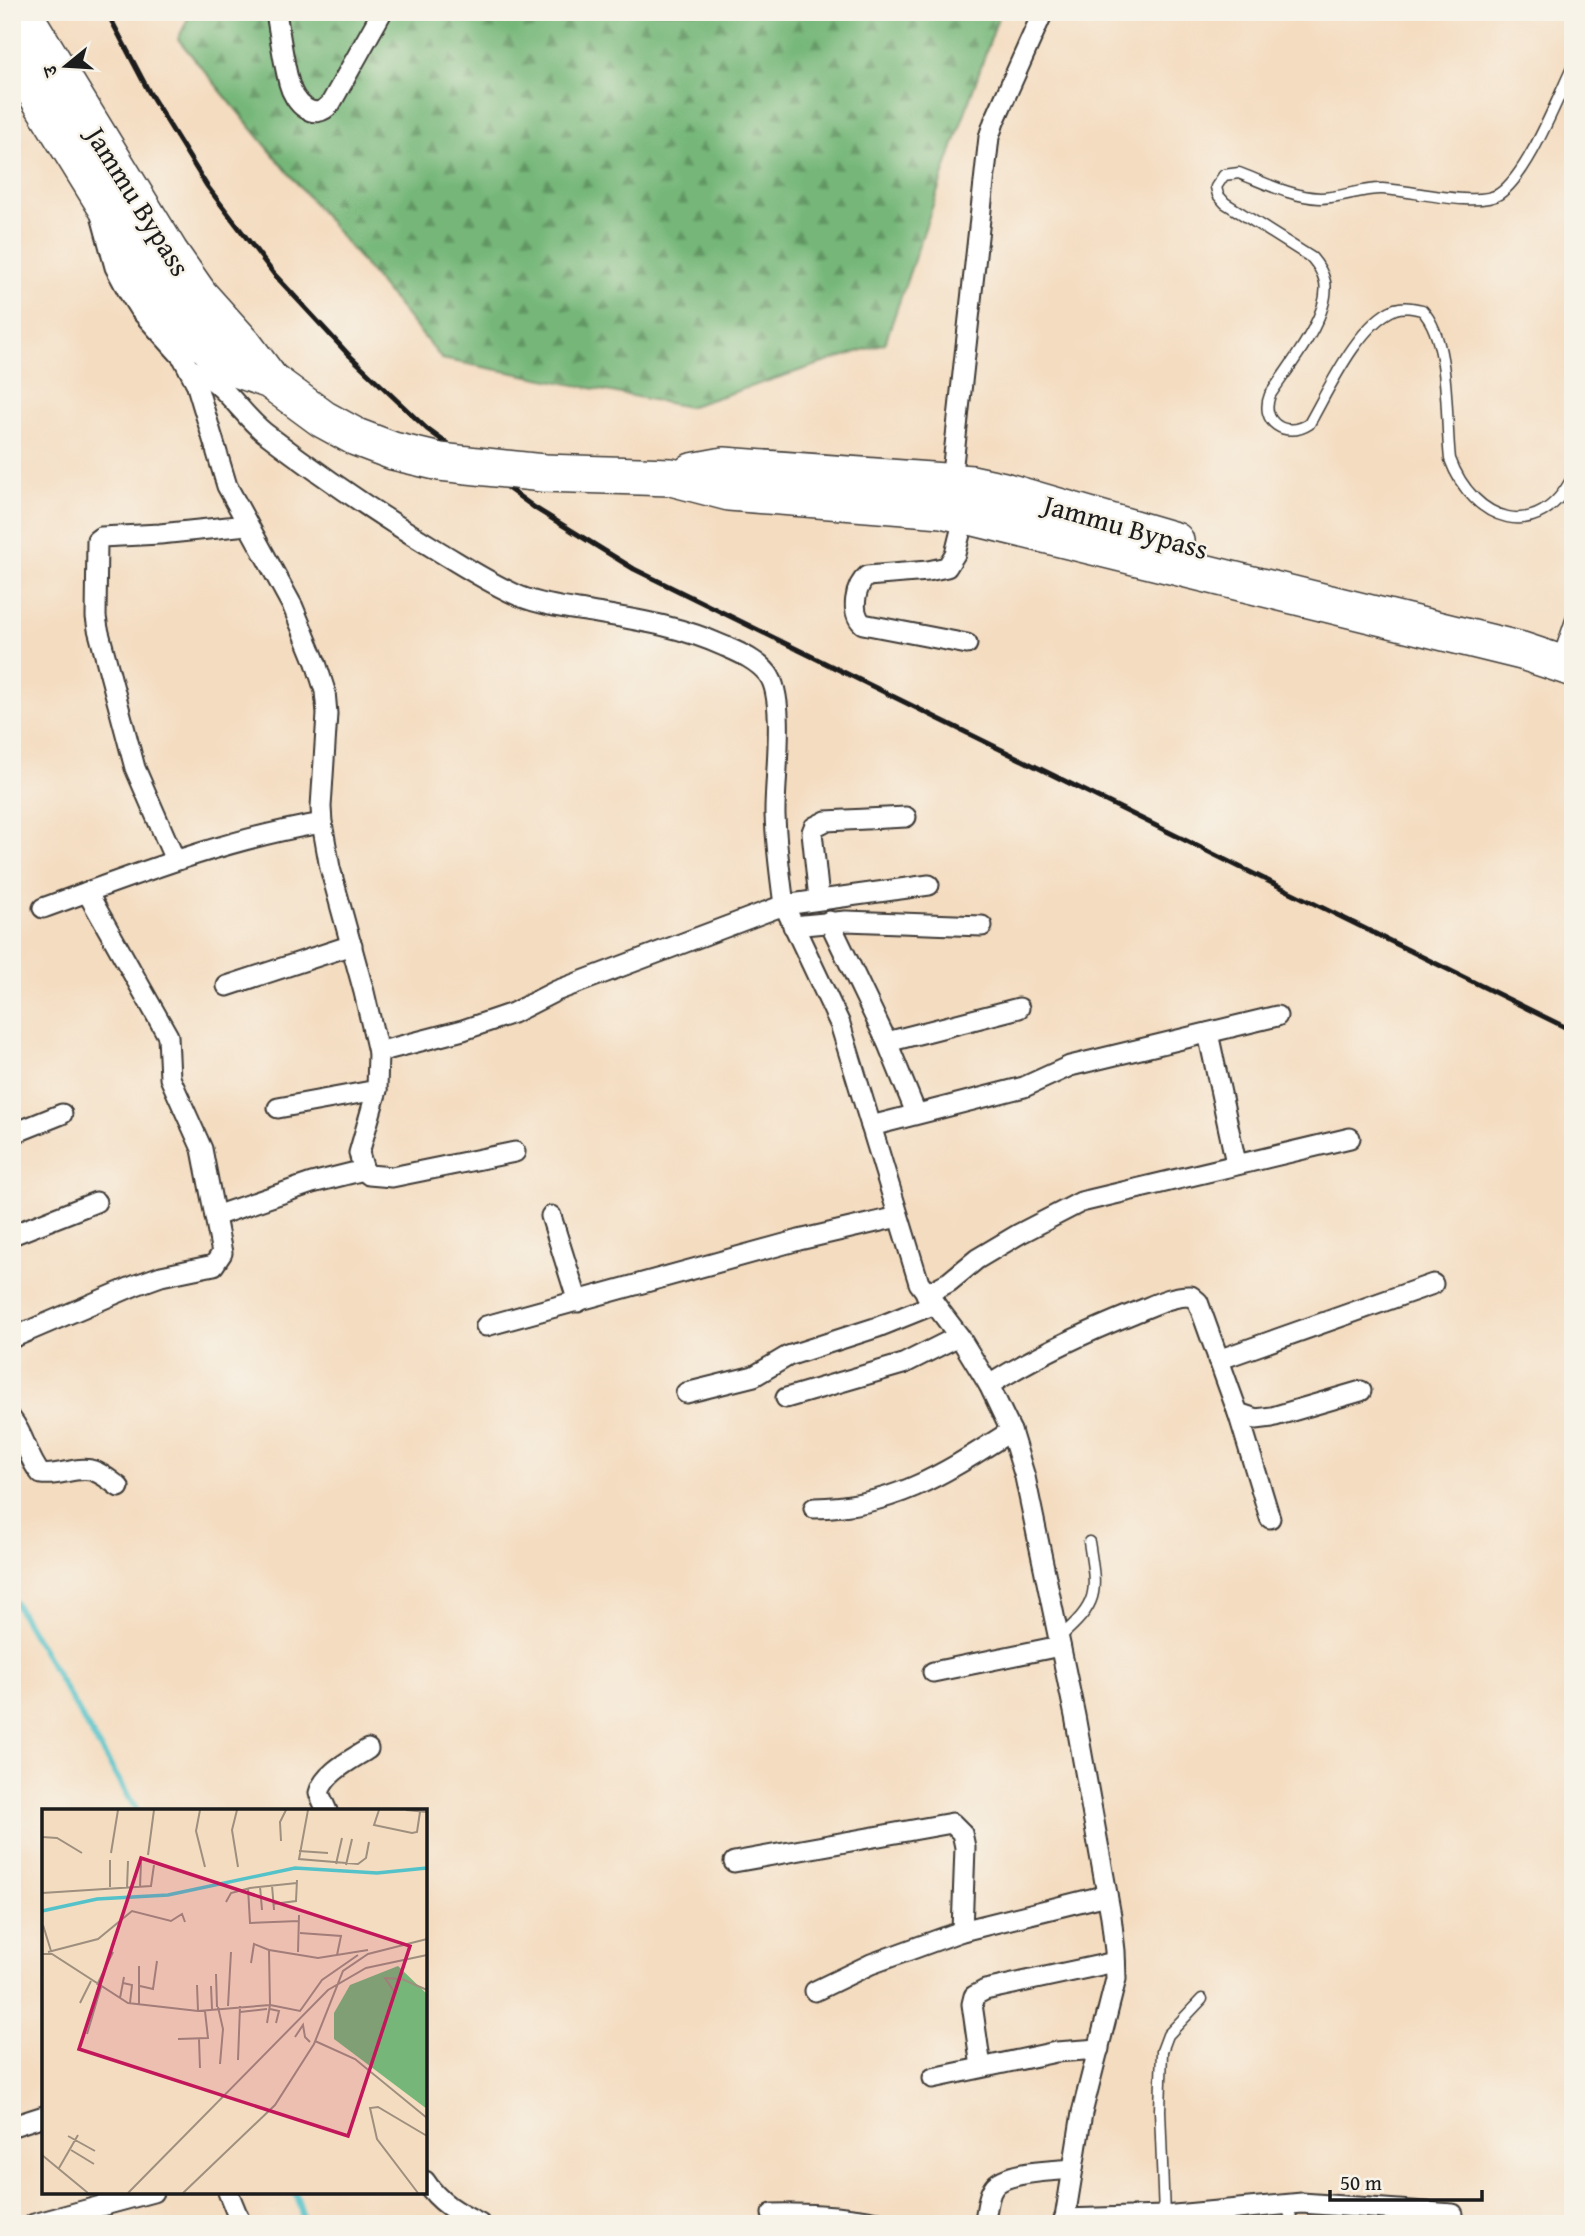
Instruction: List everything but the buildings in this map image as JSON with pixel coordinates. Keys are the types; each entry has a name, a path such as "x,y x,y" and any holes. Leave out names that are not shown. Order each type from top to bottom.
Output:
{"highway":[{"name":"Jammu Bypass","path":"22,12 169,252 199,295 243,344 270,380"},
{"name":"Jammu Bypass","path":"12,54 161,295 195,336 233,367 270,380 323,418 356,437 393,451 440,462 543,474 671,477 724,466 958,498 1000,490 1264,567 1529,628 1568,645"}],"street":[{"path":"276,12 289,84 298,101 314,113 322,111 331,103 382,12"},
{"path":"967,644 863,624 858,619 855,607 861,582 867,576 947,567 955,554 989,137 1043,12"},
{"path":"99,194 107,241 116,267 139,309 170,343 189,369 202,395 227,486 292,607 325,691 327,714 321,794 322,823 330,868 378,1052 377,1090 359,1153 364,1170 369,1175 392,1177 515,1152"},
{"path":"189,369 217,383 263,431 387,520 475,573 520,596 667,625 694,633 745,656 760,666 770,677 778,705 775,813 777,856 813,923 887,1042 911,1114"},
{"path":"175,860 135,768 98,629 97,540 101,537 247,525"},
{"path":"803,901 814,827 826,821 906,817"},
{"path":"43,908 175,860 257,837 322,823"},
{"path":"378,1052 463,1030 513,1013 556,991 803,901 929,885"},
{"path":"12,1338 161,1276 215,1265 222,1253 202,1149 170,1078 168,1036 87,892"},
{"path":"813,923 982,926"},
{"path":"813,923 840,1024 879,1124 898,1217 914,1269 936,1292 959,1336 994,1381 1025,1477 1060,1642 1111,1916 1116,1979 1082,2113 1064,2221 1164,2216 1285,2203 1453,2214"},
{"path":"227,986 352,945"},
{"path":"887,1042 1019,1008"},
{"path":"879,1124 1024,1087 1070,1066 1277,1017"},
{"path":"1208,1033 1236,1163"},
{"path":"278,1108 377,1090"},
{"path":"15,1126 62,1114"},
{"path":"686,1393 754,1376 788,1356 878,1327 936,1292 977,1259 1081,1202 1350,1138"},
{"path":"215,1216 313,1183 364,1170"},
{"path":"12,1235 96,1202"},
{"path":"551,1216 578,1302"},
{"path":"486,1326 800,1240 898,1217"},
{"path":"1218,1360 1433,1284"},
{"path":"994,1381 1083,1334 1152,1306 1185,1295 1191,1296 1198,1302 1238,1413 1270,1518"},
{"path":"786,1398 903,1364 959,1336"},
{"path":"1238,1413 1256,1419 1361,1391"},
{"path":"12,1420 23,1435 35,1468 41,1474 93,1470 119,1487"},
{"path":"814,1508 840,1508 886,1499 939,1475 1011,1431"},
{"path":"933,1672 1060,1642"},
{"path":"326,1809 319,1793 321,1784 368,1749"},
{"path":"734,1862 952,1823 962,1833 965,1847 962,1931"},
{"path":"815,1991 871,1964 962,1931 1107,1895"},
{"path":"981,2067 972,2004 974,1996 985,1990 1115,1962"},
{"path":"933,2078 1056,2052 1099,2049"},
{"path":"16,2125 42,2117"},
{"path":"984,2224 991,2192 1000,2181 1015,2176 1073,2169"},
{"path":"427,2184 452,2210 480,2224"},
{"path":"34,2224 146,2194"},
{"path":"229,2194 241,2224"},
{"path":"772,2214 844,2215 890,2224"}],"lane":[{"path":"1573,66 1525,162 1505,190 1490,198 1471,200 1382,189 1321,198 1289,192 1239,173 1224,176 1216,187 1218,195 1225,203 1312,258 1326,284 1321,310 1311,333 1266,404 1268,414 1276,425 1288,430 1300,430 1309,424 1353,349 1373,325 1397,308 1409,307 1422,310 1437,332 1441,350 1450,459 1456,475 1470,496 1484,508 1505,516 1526,518 1541,513 1555,503 1573,476"},
{"path":"1060,1642 1093,1600 1094,1573 1089,1542"},
{"path":"1164,2216 1160,2110 1162,2051 1168,2035 1202,1999"},
{"path":"1285,2203 1294,2224"}],"green space":[{"path":"191,12 1000,12 885,343 688,407 442,359 178,39"}],"waterway":[{"path":"12,1598 136,1809"},
{"path":"296,2194 305,2224"}],"railway":[{"path":"107,12 149,92 207,186 274,274 348,354 427,429 535,508 634,569 1573,1031"}]}
